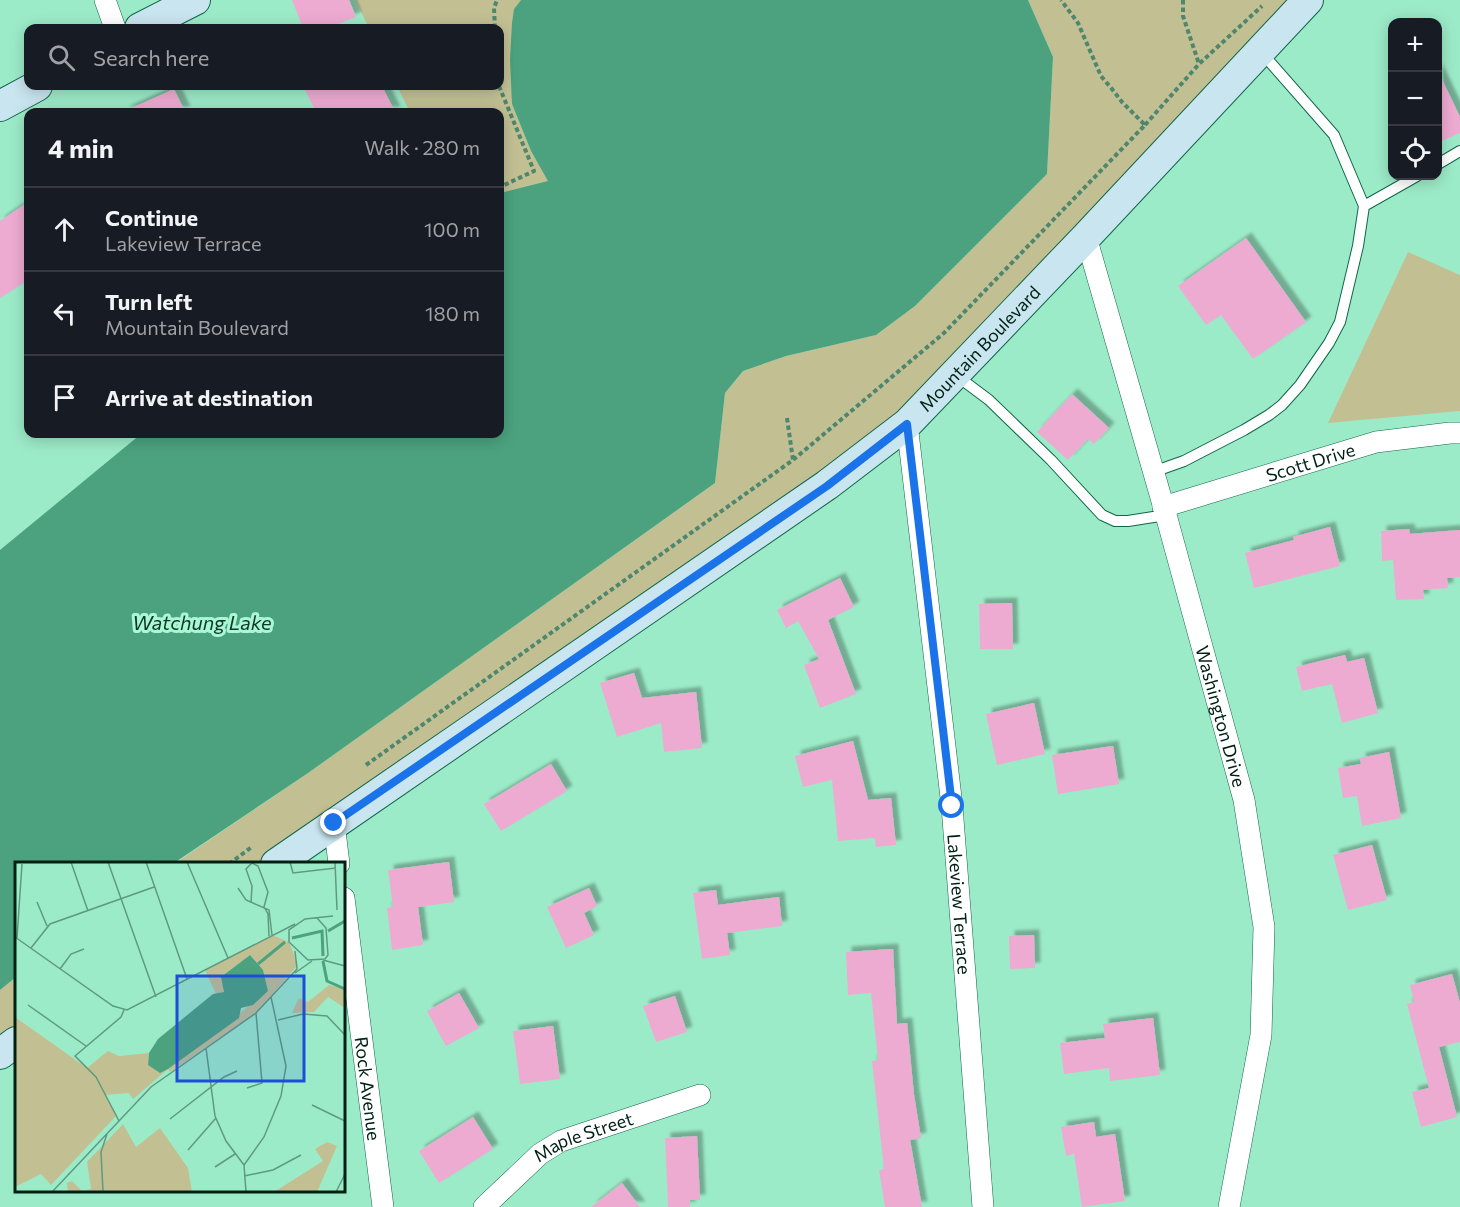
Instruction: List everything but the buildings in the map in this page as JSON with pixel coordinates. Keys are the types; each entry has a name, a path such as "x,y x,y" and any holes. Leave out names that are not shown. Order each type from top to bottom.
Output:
{"street":[{"path":"105,0 114,24"},
{"path":"148,24 195,0"},
{"name":"Mountain Boulevard","path":"267,853 334,823 827,486 907,424 1308,0"},
{"path":"0,106 30,90"},
{"name":"Washington Drive","path":"1086,237 1165,511 1244,800 1264,927 1261,1035 1229,1207"},
{"name":"Lakeview Terrace","path":"907,424 952,806 983,1207"},
{"name":"Scott Drive","path":"1165,511 1376,442 1460,432"},
{"path":"334,823 339,862"},
{"name":"Rock Avenue","path":"345,905 383,1207"},
{"path":"0,1054 15,1043"},
{"name":"Maple Street","path":"484,1207 540,1154 561,1141 699,1095"}],"lane":[{"path":"1153,472 1184,461 1252,425 1282,405 1300,385 1329,343 1340,322 1358,246 1364,206 1334,135 1259,51"},
{"path":"1442,161 1460,151"},
{"path":"1364,206 1410,180"},
{"path":"954,375 989,400 1051,460 1102,515 1115,521 1128,521 1165,511"}],"path":[{"path":"495,24 494,8 497,0"},
{"path":"1061,0 1077,23 1101,76 1145,125"},
{"path":"1184,0 1183,16 1199,64"},
{"path":"365,766 793,460 944,333 1145,125 1199,64 1268,0"},
{"path":"501,90 534,171 504,185"},
{"path":"787,418 793,460"},
{"path":"236,862 267,853"}],"shaded area":[{"path":"355,0 521,0 514,9 512,104 531,151 549,181 504,192 504,108 408,108 399,90 504,90 504,24 367,24"},
{"path":"1028,0 1308,0 907,424 277,862 177,862 308,773 715,483 725,393 743,371 786,356 876,335 915,306 1047,174 1053,57"},
{"path":"1408,252 1460,275 1460,411 1328,423"},
{"path":"15,978 15,1043 0,1054 0,990"}],"water":[{"name":"Watchung Lake","path":"521,0 1028,0 1053,57 1047,174 915,306 876,335 786,356 743,371 725,393 715,483 308,773 175,862 15,862 15,978 0,990 0,550 136,438 504,438 504,192 548,181 531,151 512,104 510,60 514,9"}],"route":[{"path":"334,823 827,486 907,424 952,806"}]}
